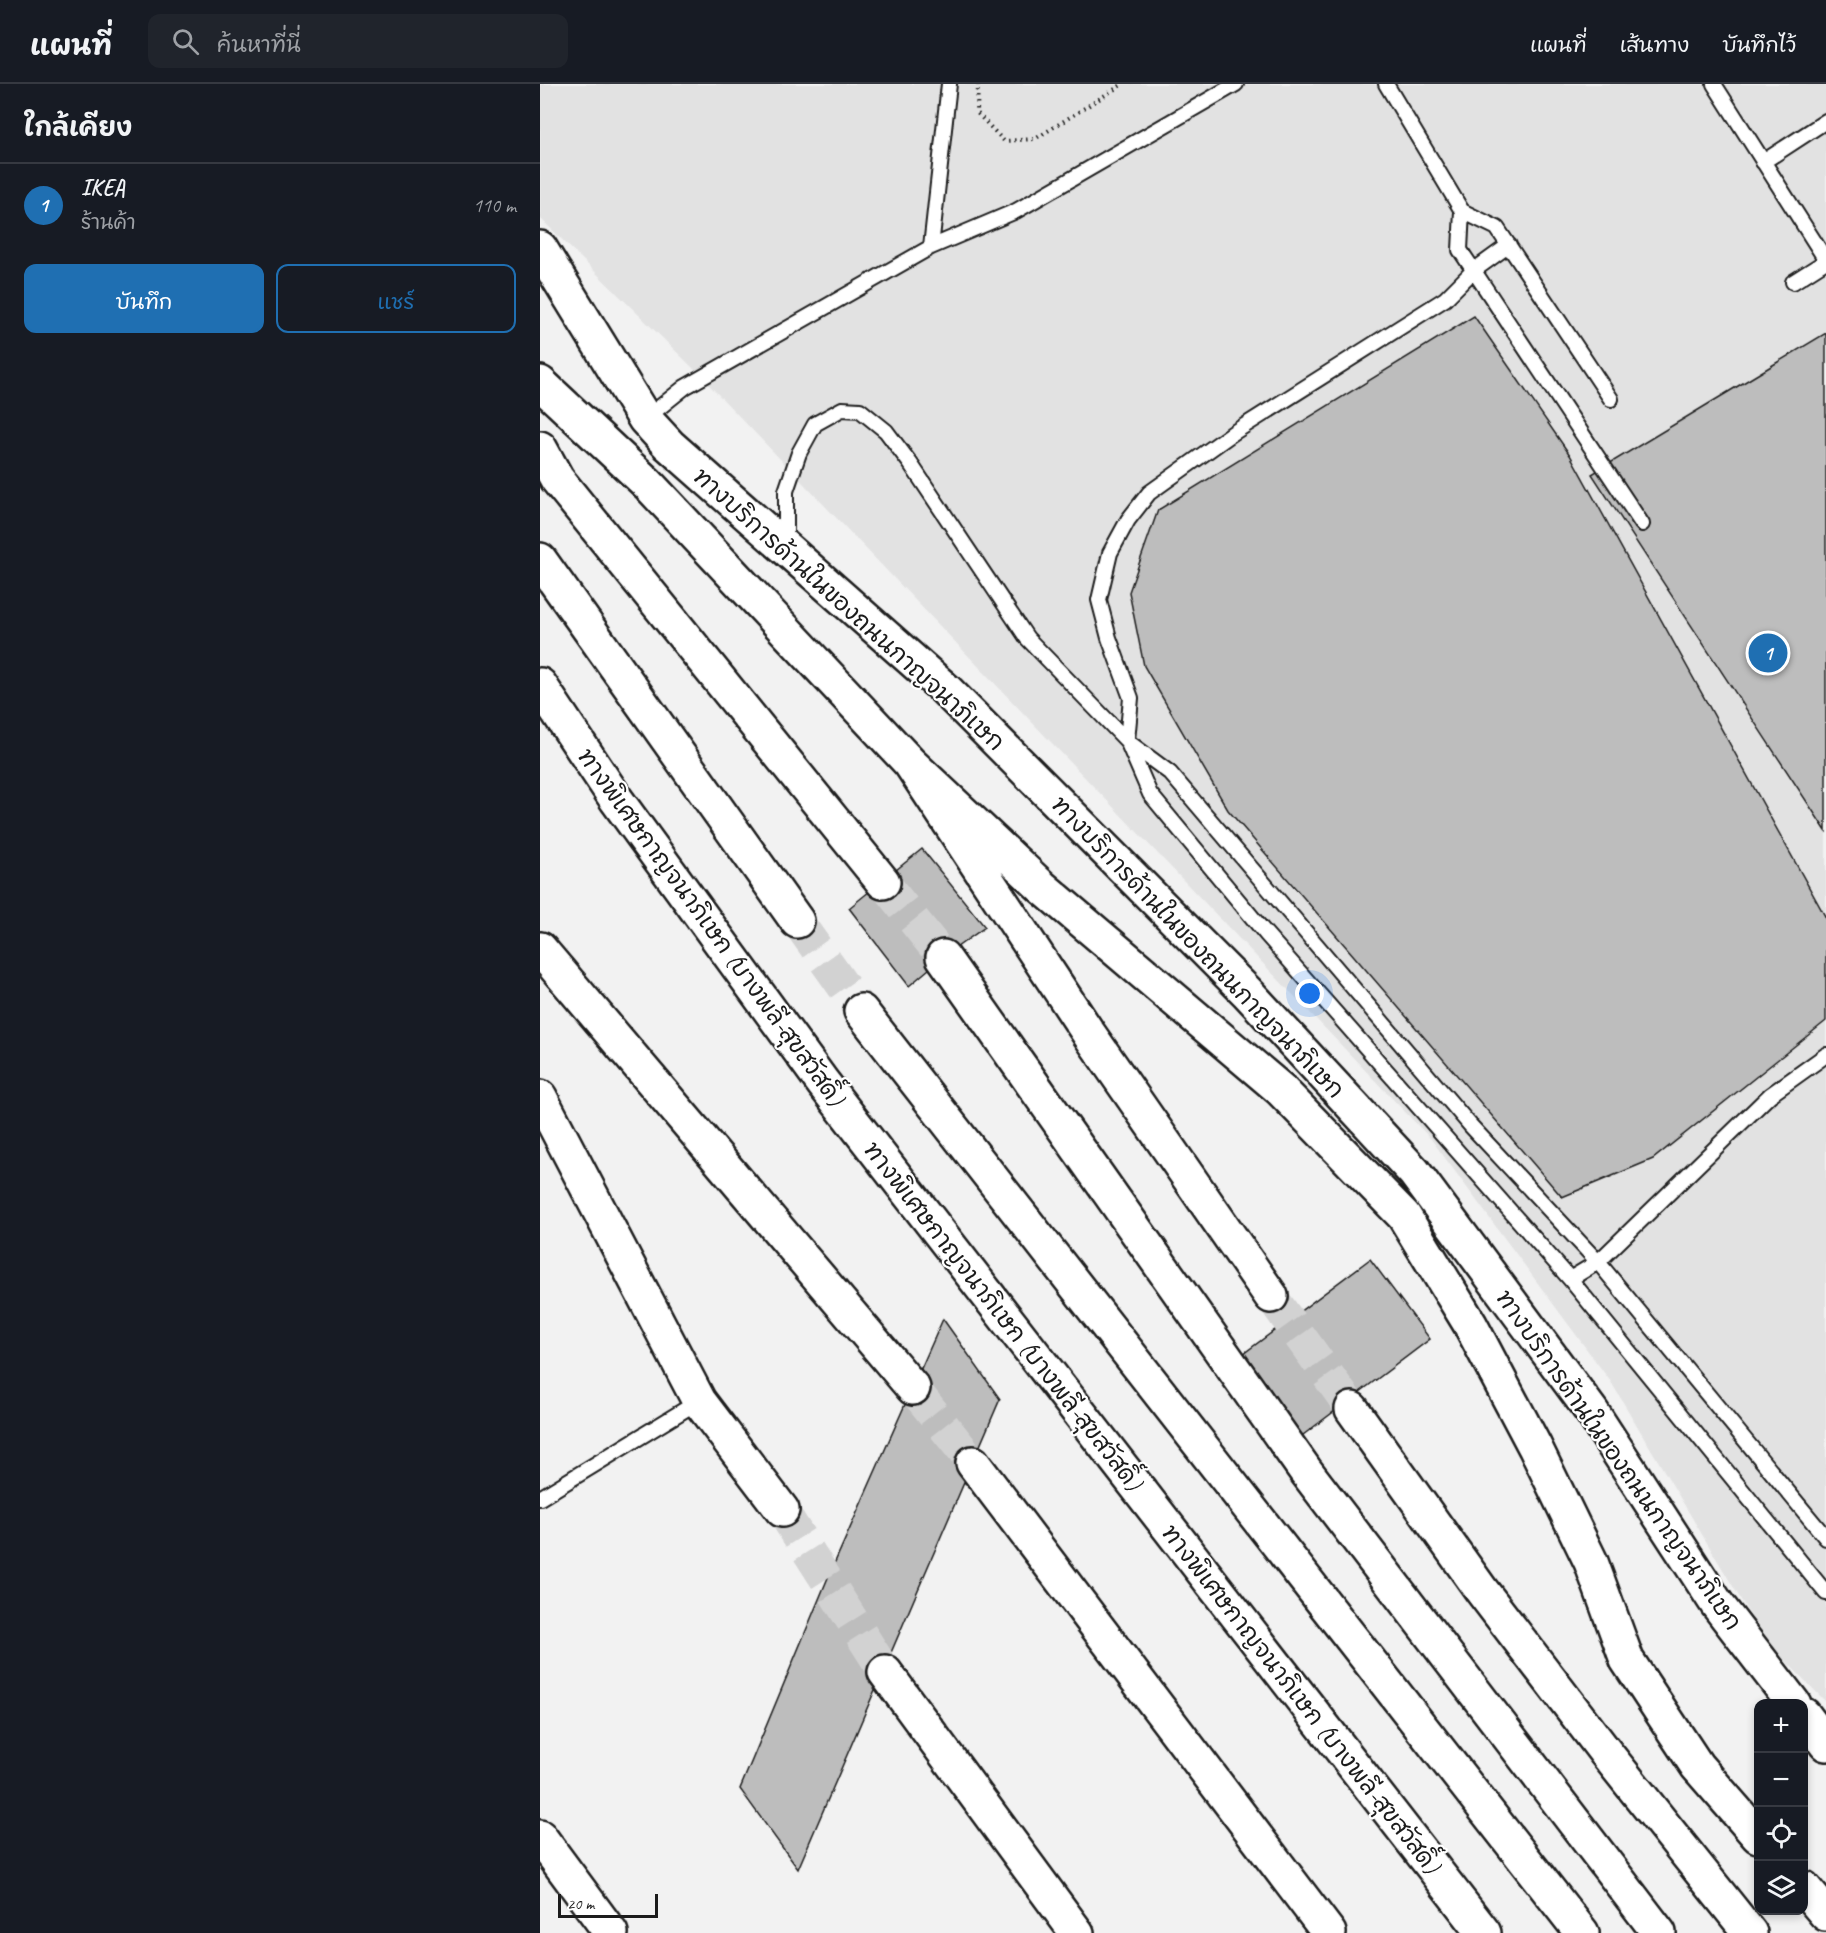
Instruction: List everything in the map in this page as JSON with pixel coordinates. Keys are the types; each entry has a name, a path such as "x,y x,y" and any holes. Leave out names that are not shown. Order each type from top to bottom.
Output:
{"main road":[{"name":"ทางบริการด้านในของถนนกาญจนาภิเษก","path":"540,248 645,419 669,446 945,688 1247,992 1414,1172 1592,1412 1717,1604 1790,1699"},
{"path":"540,383 648,484 910,763 1042,887 1280,1089 1404,1216 1470,1324 1535,1447 1591,1562 1627,1660 1697,1766 1754,1831"},
{"path":"540,448 557,479 883,882"},
{"path":"540,560 797,921"},
{"name":"ทางพิเศษกาญจนาภิเษก (บางพลี-สุขสวัสดิ์)","path":"540,685 616,799 823,1083 1484,1933"},
{"path":"910,763 1101,1053 1271,1296"},
{"path":"540,950 913,1388"},
{"path":"943,957 1305,1470 1659,1933"},
{"path":"861,1011 1582,1933"},
{"path":"540,1097 699,1401 782,1510"},
{"path":"1353,1409 1496,1609 1606,1753 1750,1933"},
{"path":"972,1463 1329,1933"},
{"path":"885,1672 1077,1933"},
{"path":"1808,1721 1826,1744"},
{"path":"540,1837 610,1933"},
{"path":"1808,1894 1826,1914"}],"lane":[{"path":"931,247 949,84"},
{"path":"645,419 685,387 931,247 1016,212 1236,84"},
{"path":"1386,84 1462,211 1497,228 1611,399"},
{"path":"1714,84 1826,260 1793,282"},
{"path":"1763,162 1826,121"},
{"path":"1462,211 1460,250 1642,524"},
{"path":"1509,245 1473,271 1445,299 1233,433 1158,486 1149,493 1128,520 1110,553 1099,600 1109,638 1131,698 1127,741 1150,794 1266,934 1570,1279 1826,1593"},
{"path":"786,549 786,491 799,453 815,424 842,409 860,410 886,431 910,463 1027,638 1127,741 1170,773 1470,1125 1598,1262 1826,1538"},
{"path":"1570,1279 1598,1262 1770,1095 1826,1055"},
{"path":"540,1498 699,1401"}],"path":[{"path":"978,84 977,113 1004,141 1035,139 1123,84"}],"shaded area":[{"path":"540,84 1826,84 1826,1702 1765,1640 1611,1382 1431,1139 691,366 540,218"}],"building":[{"path":"1474,316 1570,455 1826,918 1826,1021 1653,1159 1562,1197 1228,810 1144,666 1129,592 1158,510"},
{"path":"1826,333 1826,831 1592,474"},
{"path":"922,849 985,927 943,957 909,986 849,908"},
{"path":"1370,1259 1430,1339 1299,1438 1239,1357"},
{"path":"943,1319 1000,1399 798,1869 740,1789 827,1580"}],"tunnel":[{"path":"883,882 943,957"},
{"path":"797,921 861,1011"},
{"path":"1271,1296 1352,1409"},
{"path":"913,1388 973,1463"},
{"path":"782,1510 885,1672"}],"place":[{"name":"IKEA","path":"1768,653"}]}
